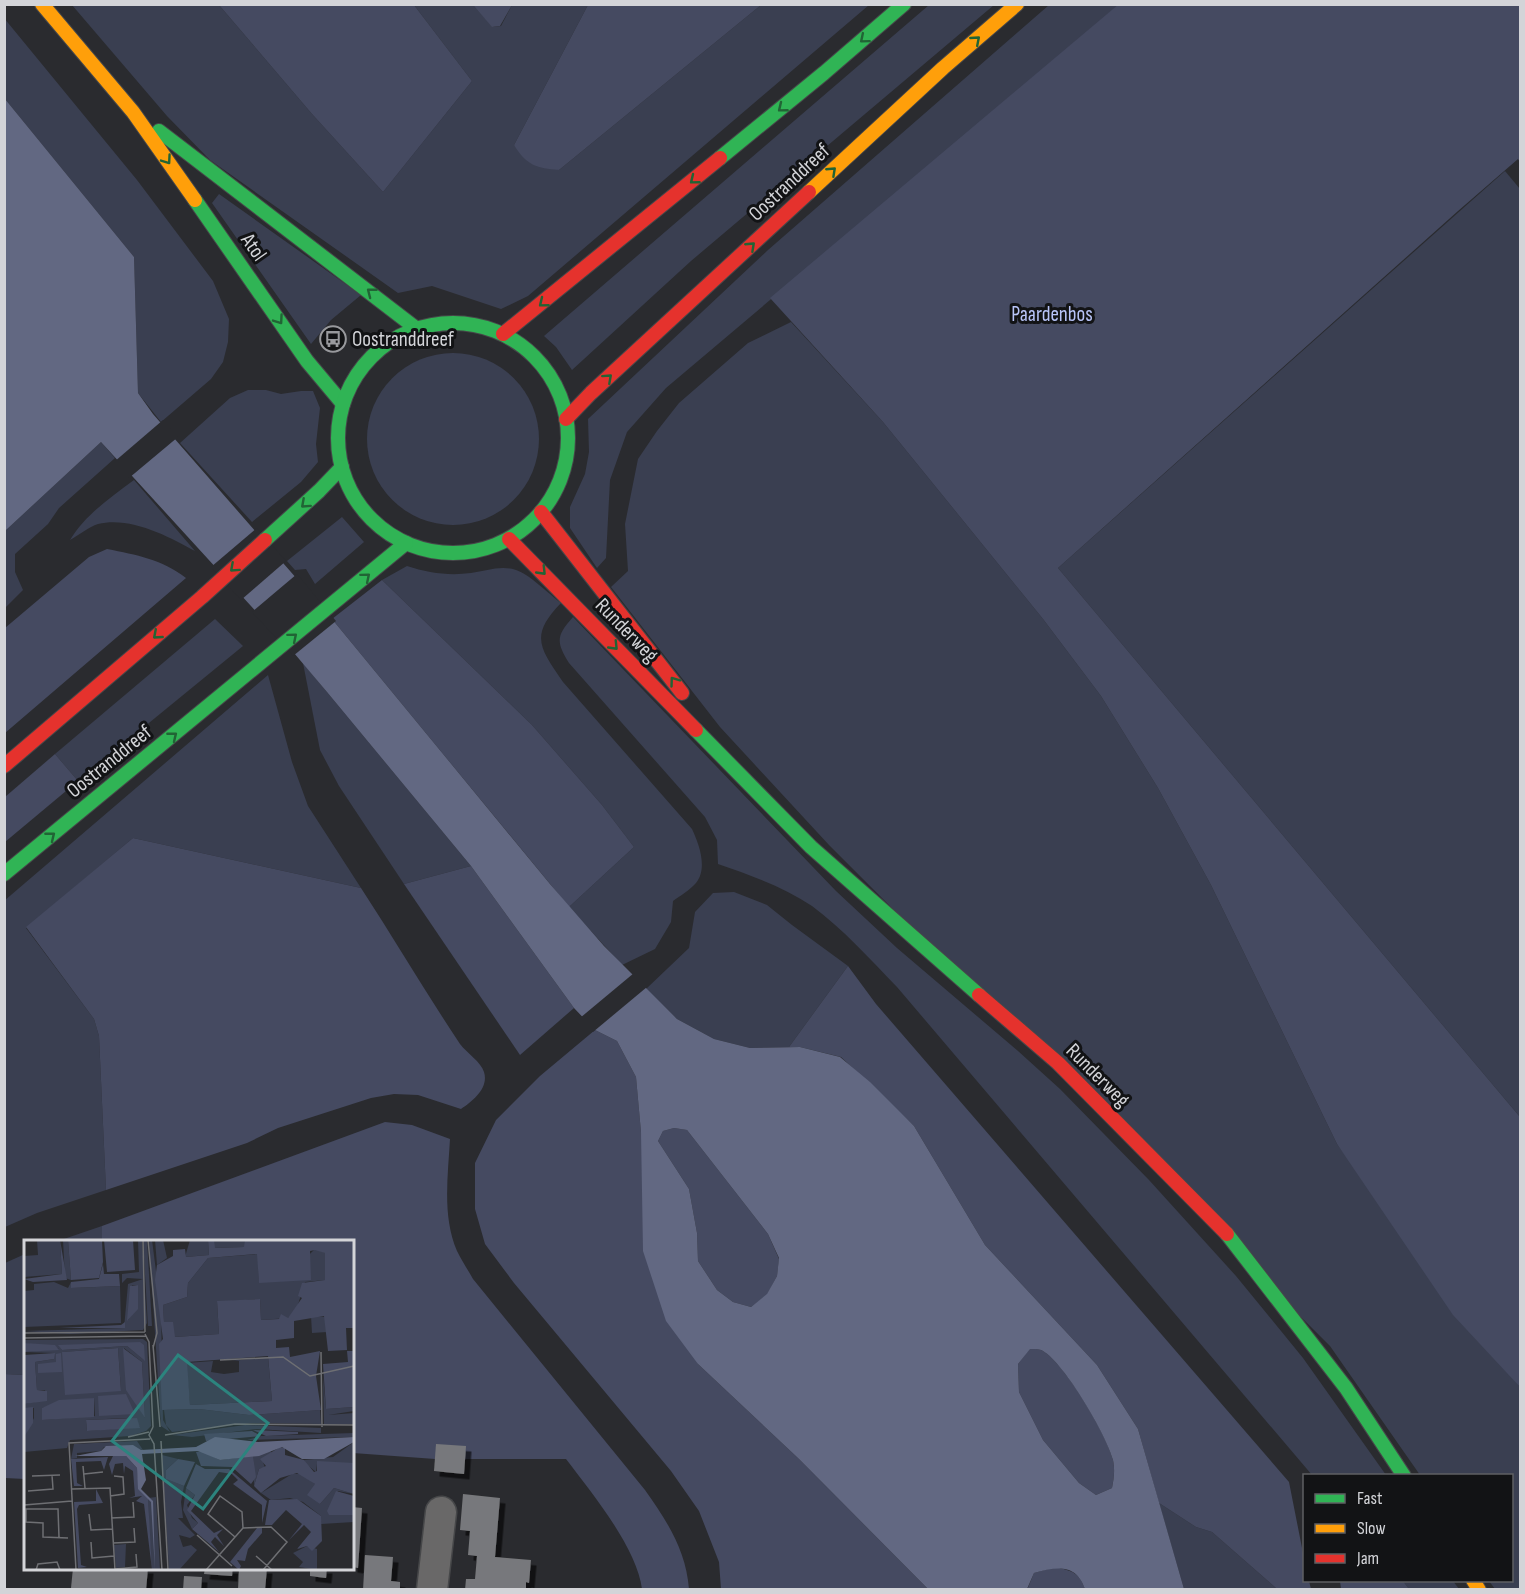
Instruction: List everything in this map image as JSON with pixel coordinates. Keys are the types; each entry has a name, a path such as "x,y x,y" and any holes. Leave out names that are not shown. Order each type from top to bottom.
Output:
{"main road":[{"name":"Atol","path":"42,4 133,112 307,361 343,404"},
{"path":"503,334 799,94 904,4"},
{"name":"Oostranddreef","path":"566,419 591,393 926,84 1017,4"},
{"name":"Atol","path":"133,112 417,329"},
{"path":"445,323 474,325 503,334 525,349 544,369 558,393 566,419 568,439 566,459 557,487 541,512 526,527 509,539 484,549 458,553 431,551 406,543 384,530 365,512 351,491 342,467 338,446 339,425 343,404 354,379 371,357 392,340 417,329 445,323"},
{"path":"4,766 202,597 342,467"},
{"name":"Runderweg","path":"541,512 677,684 715,748"},
{"name":"Runderweg","path":"509,539 811,847 928,952 1058,1063 1227,1234 1346,1388 1403,1474"},
{"name":"Oostranddreef","path":"4,874 406,543"}],"street":[{"path":"432,1590 441,1512"}],"shaded area":[{"path":"72,5 219,5 312,114 383,192 472,81 414,5 473,5 493,27 501,26 512,5 588,5 514,145 559,170 761,5 869,5 528,296 501,309 432,286 398,293 210,160 167,116"},
{"path":"929,5 994,5 691,261 572,370 556,347 544,336"},
{"path":"1049,5 1119,5 666,388 627,432 610,480 606,558 597,568 570,528 570,507 585,474 589,452 588,419 768,250"},
{"path":"4,18 137,180 213,281 229,319 228,342 223,362 211,379 161,422 138,393 134,257 5,99"},
{"path":"5,99 134,257 138,393 153,414 332,619 550,884 604,946 677,1019 714,1039 750,1048 800,1047 840,1057 870,1082 914,1126 985,1245 1097,1365 1138,1429 1184,1589 1085,1589 1071,1571 1050,1569 1034,1573 1027,1589 928,1589 799,1459 698,1364 666,1321 643,1251 641,1132 636,1077 617,1041 595,1030 574,1008 471,866 294,653 101,442 5,531","holes":["674,1128 687,1130 768,1234 779,1258 777,1276 767,1294 751,1307 733,1302 717,1290 698,1261 697,1233 689,1189 658,1141 663,1131","1030,1349 1042,1350 1052,1358 1084,1401 1103,1435 1113,1460 1112,1488 1096,1495 1079,1483 1043,1440 1019,1392 1018,1364"]},
{"path":"1505,171 1520,189 1520,1117 1058,568"},
{"path":"219,194 361,295 331,320 311,344 212,203"},
{"path":"791,322 883,422 1043,619 1101,696 1158,788 1211,885 1337,1144 1520,1387 1520,1589 1495,1589 1490,1582 1513,1582 1513,1474 1419,1474 1330,1346 829,845 720,727 611,587 628,571 625,524 638,459 679,403 748,343"},
{"path":"453,353 486,360 514,378 532,406 539,439 532,472 514,500 486,518 453,525 420,518 392,500 374,472 367,439 374,406 392,378 420,360"},
{"path":"248,390 266,390 281,394 313,391 320,408 316,444 318,462 301,482 252,522 180,443 230,398"},
{"path":"101,442 115,458 59,508 48,524 15,554 15,572 23,590 5,608 5,531"},
{"path":"134,480 195,551 161,534 123,523 98,524 70,540 91,514"},
{"path":"342,517 364,542 315,584 306,569 295,570 287,561"},
{"path":"407,566 447,574 463,574 499,568 516,570 533,580 561,603 551,614 542,634 541,642 548,660 563,682 692,829 700,849 702,863 700,877 691,888 673,901 671,922 655,949 622,965 569,907 634,847 602,805 532,725 382,580"},
{"path":"573,617 836,891 897,948 1060,1089 1149,1180 1236,1276 1303,1358 1385,1474 1311,1474 897,987 866,955 835,924 801,899 766,882 718,864 717,840 705,817 569,663 560,644 563,629"},
{"path":"215,619 243,646 78,781 55,754"},
{"path":"303,663 471,866 404,884 339,786 320,750"},
{"path":"268,675 292,762 308,806 361,888 133,838 26,928 94,1019 99,1036 106,1190 37,1213 5,1227 4,901"},
{"path":"734,892 767,905 848,966 789,1047 750,1048 714,1039 677,1019 646,989 689,948 695,912 713,893"},
{"path":"102,1226 102,1240 61,1240"},
{"path":"24,1254 24,1375 5,1374 5,1263"},
{"path":"1159,1503 1196,1527 1212,1532 1277,1589 1184,1589"},
{"path":"1404,1582 1454,1582 1459,1589 1409,1589"}],"green space":[{"name":"Paardenbos","path":"1119,4 1520,5 1520,162 1518,159 1458,211 1058,568 1520,1117 1520,1387 1453,1315 1337,1144 1211,885 1158,788 1101,696 1043,619 883,422 770,298"},
{"path":"219,5 414,5 472,81 383,192 312,114"},
{"path":"473,5 512,5 500,26 492,27"},
{"path":"588,5 761,5 559,170 539,167 528,162 514,145"},
{"path":"107,549 158,562 186,578 5,733 5,628 89,557"},
{"path":"382,580 532,725 602,805 634,847 569,907 332,619"},
{"path":"55,754 78,781 5,842 5,797"},
{"path":"133,838 361,888 460,1044 482,1068 485,1078 482,1089 461,1109 418,1095 394,1094 371,1098 278,1128 247,1143 106,1190 99,1036 94,1019 26,927"},
{"path":"471,866 574,1008 520,1055 404,884"},
{"path":"848,966 876,1004 1289,1482 1303,1553 1303,1582 1309,1582 1311,1589 1277,1589 1212,1532 1196,1527 1159,1503 1138,1429 1097,1365 985,1245 914,1126 841,1057 800,1047 789,1047"},
{"path":"595,1030 617,1041 636,1077 641,1132 698,1364 799,1459 928,1589 721,1589 719,1562 699,1511 671,1471 514,1283 485,1244 475,1209 475,1163 496,1120 540,1076"},
{"path":"385,1122 412,1125 450,1139 447,1181 449,1224 459,1255 473,1279 645,1490 668,1525 680,1549 689,1589 642,1589 632,1556 623,1539 566,1459 435,1459 354,1453 354,1240 102,1240 102,1226"},
{"path":"674,1128 687,1130 768,1234 779,1259 777,1276 767,1295 751,1307 733,1302 717,1290 698,1261 697,1233 689,1189 658,1141 663,1131"},
{"path":"1030,1348 1042,1350 1052,1358 1094,1418 1113,1460 1112,1488 1096,1495 1079,1483 1043,1440 1019,1392 1018,1364"},
{"path":"4,1374 24,1375 24,1479 5,1478"},
{"path":"1055,1567 1074,1573 1085,1589 1027,1590 1034,1573"},
{"path":"1340,1582 1404,1582 1409,1589 1341,1589"}],"pier":[{"path":"163,420 178,437 129,478 114,462"},
{"path":"257,528 286,561 241,600 211,567"},
{"path":"297,574 336,621 293,656 252,612"},
{"path":"634,973 647,987 593,1032 580,1018"}],"building":[{"path":"436,1444 466,1446 464,1474 434,1471"},
{"path":"463,1494 500,1498 495,1557 531,1560 529,1583 526,1582 526,1590 465,1590 466,1579 475,1579 477,1556 468,1555 470,1531 460,1530"},
{"path":"354,1507 362,1508 358,1568 354,1567"},
{"path":"365,1555 393,1557 391,1581 400,1582 400,1590 363,1590"},
{"path":"73,1570 148,1570 146,1590 71,1588"},
{"path":"205,1570 233,1570 232,1576 204,1574"},
{"path":"239,1570 267,1570 265,1590 238,1590"},
{"path":"310,1570 327,1570 326,1578 310,1576"},
{"path":"184,1576 202,1577 201,1590 183,1590"}],"traffic: fast":[{"path":"720,158 904,4"},
{"path":"159,131 417,329"},
{"path":"195,200 307,361 343,404"},
{"path":"453,323 497,332 526,349 542,365 563,405 568,438 559,482 542,511 526,527 486,548 453,553 409,544 380,527 364,511 343,471 338,438 347,394 364,365 380,349 420,328 453,323"},
{"path":"265,540 342,467"},
{"path":"4,874 406,543"},
{"path":"696,730 811,847 979,995"},
{"path":"1227,1234 1346,1388 1403,1474"}],"traffic: slow":[{"path":"42,4 133,112 195,200"},
{"path":"809,192 943,68 1017,4"},
{"path":"1474,1582 1479,1590"}],"traffic: jam":[{"path":"503,334 720,158"},
{"path":"566,419 591,393 809,192"},
{"path":"541,512 682,693"},
{"path":"509,539 696,730"},
{"path":"4,766 202,597 265,540"},
{"path":"979,995 1058,1063 1227,1234"}],"place":[{"name":"Oostranddreef","path":"333,339"}]}
